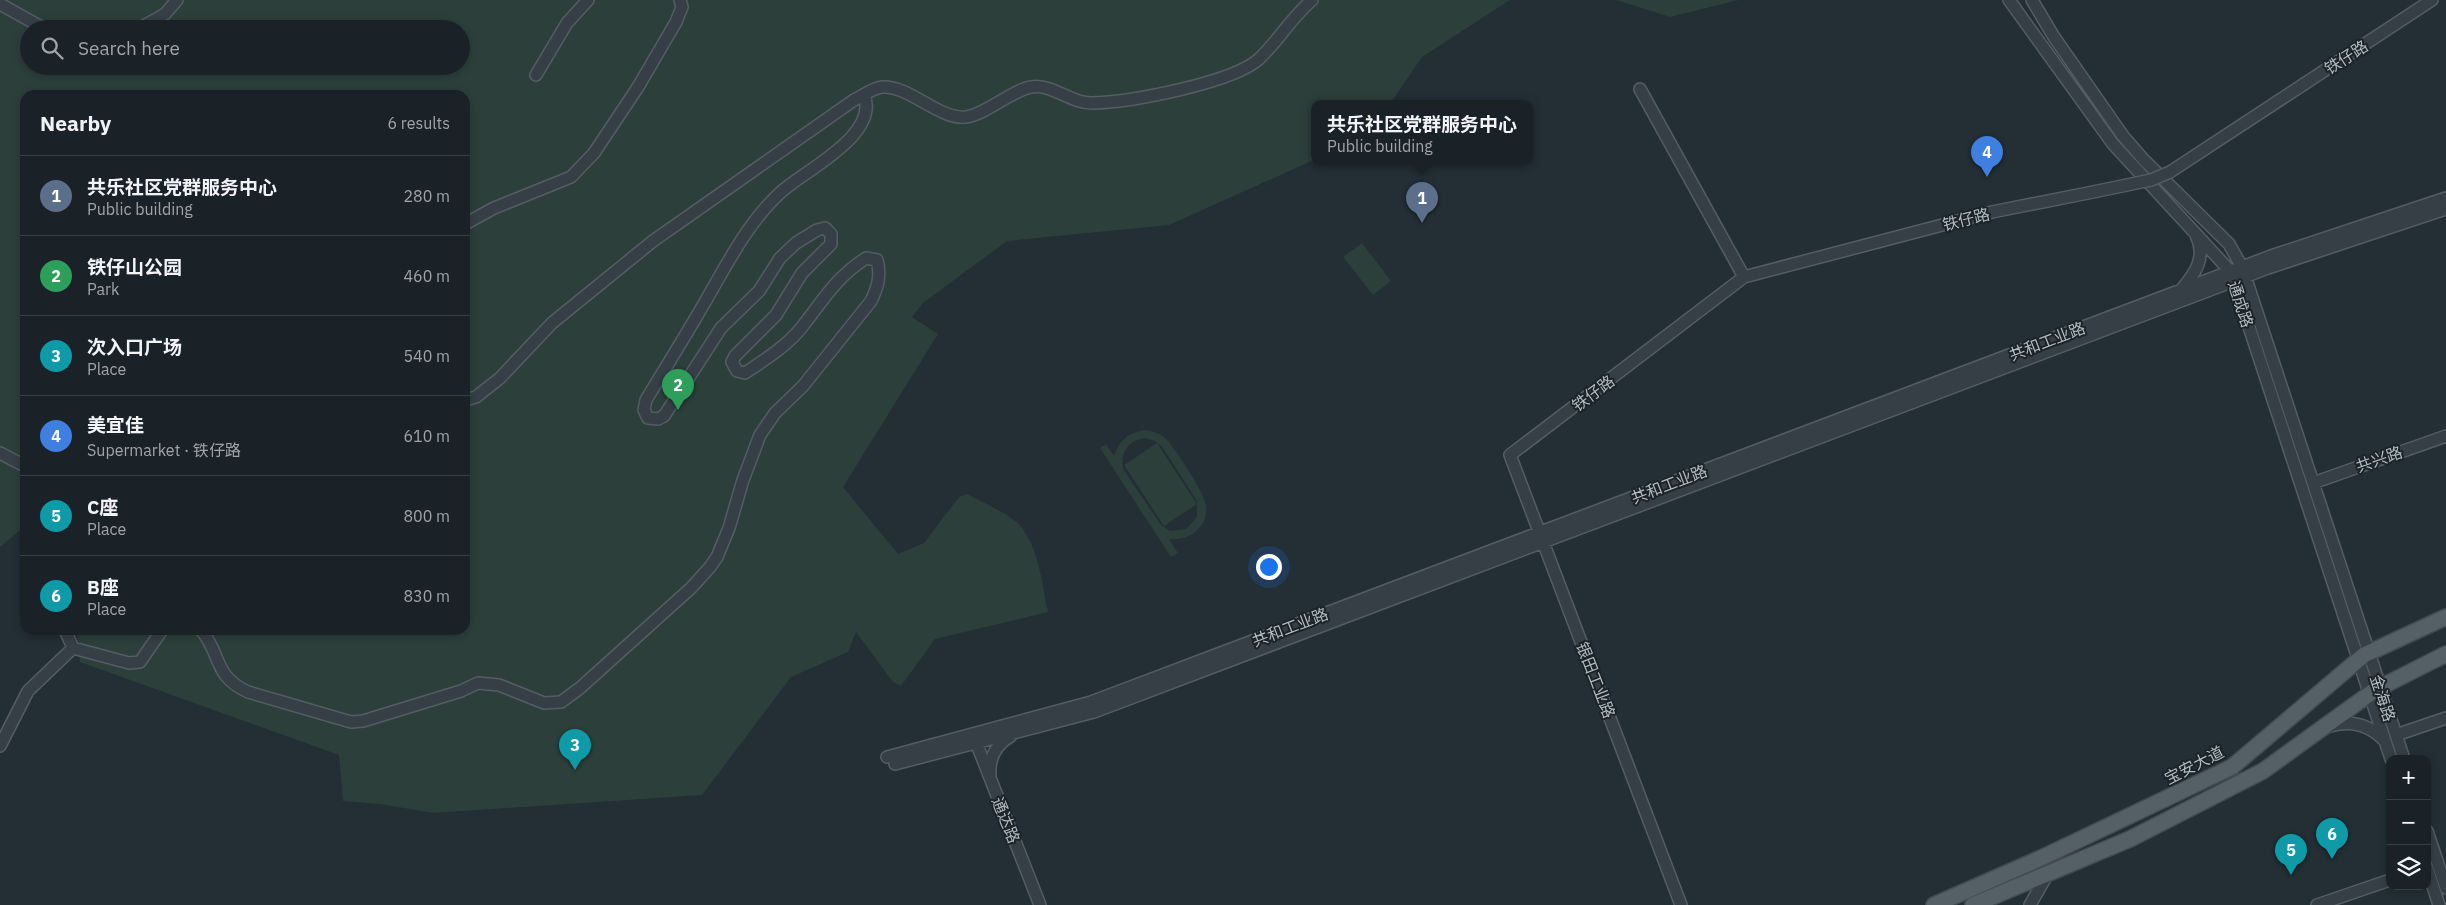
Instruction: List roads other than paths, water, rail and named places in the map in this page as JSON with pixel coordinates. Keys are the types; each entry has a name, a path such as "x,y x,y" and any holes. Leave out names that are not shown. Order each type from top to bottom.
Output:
{"main road":[{"name":"宝安大道","path":"1934,905 2050,854 2232,767 2364,656 2446,617"},
{"path":"1973,905 2130,839 2263,771 2375,691 2446,654"}],"street":[{"path":"154,20 165,14 177,0"},
{"path":"536,75 567,23 588,0"},
{"path":"470,221 494,208 571,177 594,153 638,87 676,22 682,7 680,0"},
{"path":"470,398 476,396 500,378 552,323 653,241 854,100 866,100 881,87 895,89 952,116 967,117 1031,87 1049,89 1074,100 1091,103 1156,96 1238,72 1258,60 1312,0"},
{"name":"通成路","path":"2009,0 2113,144 2238,274 2313,483 2358,639"},
{"name":"通成路","path":"2032,0 2054,37 2123,136 2161,178 2187,201 2229,244 2358,639"},
{"name":"铁仔路","path":"1510,455 1744,277 1992,212 2151,180 2170,172 2432,0"},
{"path":"0,4 29,20"},
{"path":"1640,89 1744,277"},
{"path":"206,635 210,640 221,669 232,684 248,692 351,722 434,699 478,683 499,685 544,703 561,702 580,688 691,588 710,567 717,557 729,528 760,435 775,413 814,374 871,301 877,290 880,271 877,260 866,258 850,269 837,282 818,303 805,324 783,346 745,373 737,371 732,362 735,356 776,315 802,273 831,244 831,234 825,228 816,230 796,243 780,258 759,292 721,328 664,416 658,419 648,418 644,410 646,400 727,263 760,214 788,187 847,143 858,131 865,116 866,100"},
{"name":"共和工业路","path":"891,761 974,739 1091,702 1542,537 2238,274 2446,198"},
{"name":"共和工业路","path":"974,739 1025,730 1094,712 2180,291 2446,209"},
{"path":"2180,291 2196,271 2200,262 2199,240 2193,229"},
{"name":"共兴路","path":"2313,483 2446,436"},
{"path":"0,453 20,463"},
{"name":"银田工业路","path":"1510,455 1681,905"},
{"path":"67,635 73,648"},
{"path":"73,648 129,664 140,662 159,635"},
{"name":"金海路","path":"2358,639 2391,738 2402,755"},
{"path":"0,746 28,691 73,648"},
{"path":"2321,729 2338,724 2354,723 2391,738 2446,718"},
{"path":"994,788 990,769 994,752 1007,738 1025,730"},
{"name":"金海路","path":"2391,738 2391,755"},
{"name":"通达路","path":"974,739 1040,905"},
{"path":"2431,859 2446,888"},
{"path":"2030,905 2047,875"},
{"path":"2431,880 2439,905"},
{"path":"2317,905 2386,881"}],"place":[{"name":"美宜佳","path":"1987,177"},
{"name":"共乐社区党群服务中心","path":"1422,223"},
{"name":"铁仔山公园","path":"678,410"},
{"name":"次入口广场","path":"575,770"},
{"name":"B座","path":"2332,859"},
{"name":"C座","path":"2291,875"}]}
